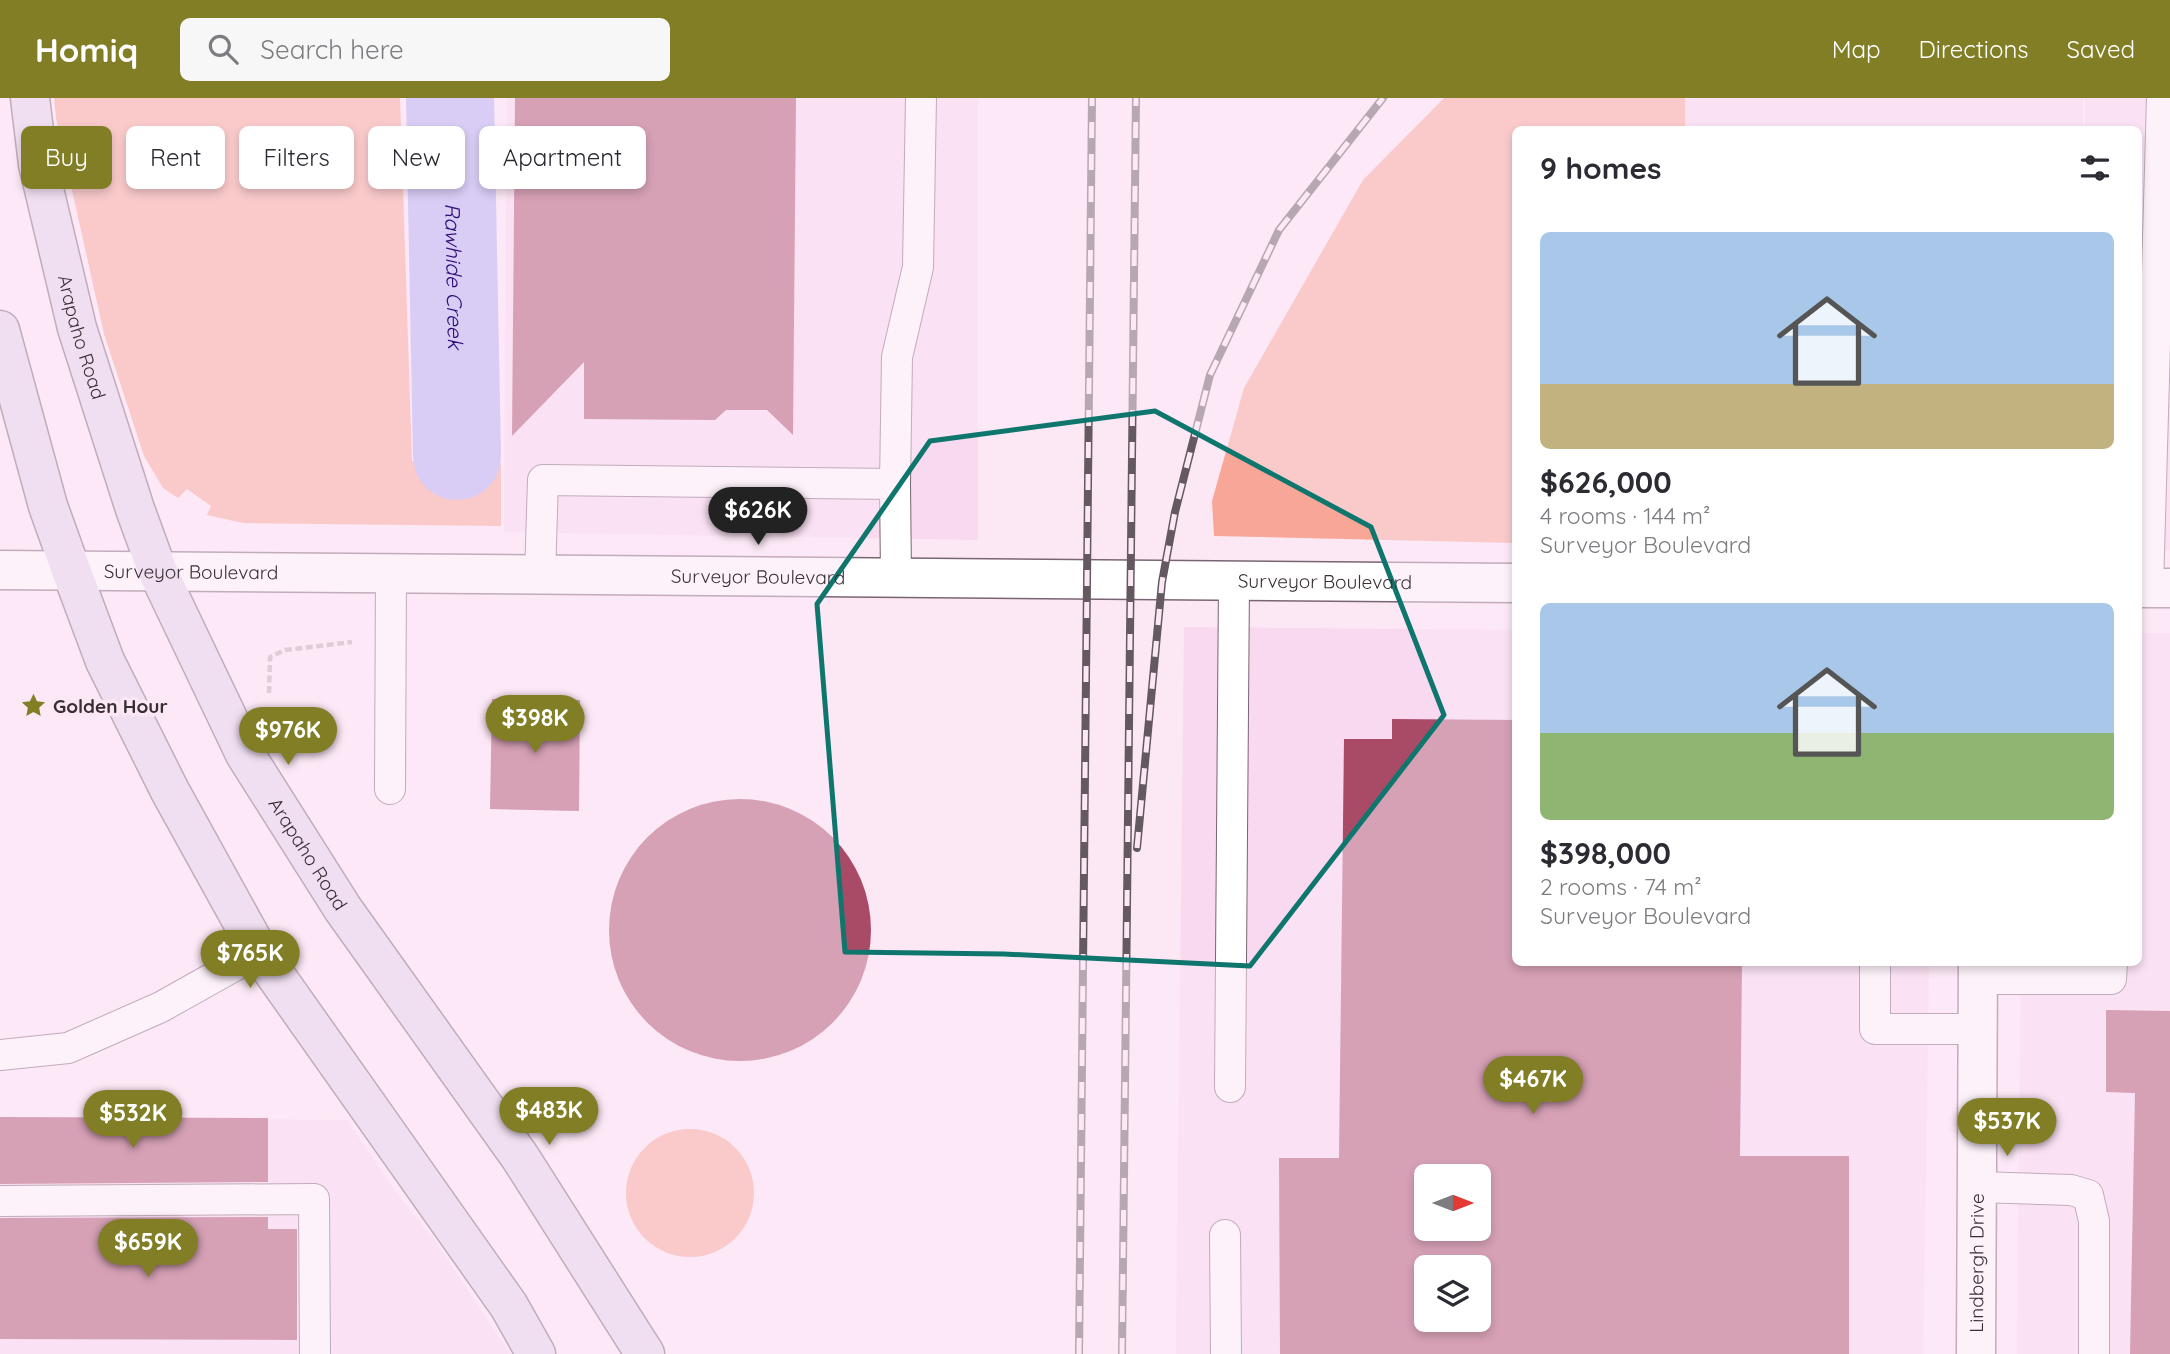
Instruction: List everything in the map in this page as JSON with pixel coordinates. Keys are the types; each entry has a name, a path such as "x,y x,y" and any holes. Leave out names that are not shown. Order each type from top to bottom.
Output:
{"main road":[{"name":"Arapaho Road","path":"30,98 38,164 77,328 135,509 158,572 245,754 343,909 520,1157 645,1354"},
{"path":"0,330 48,506 71,570 118,689 170,791 259,952 509,1306 536,1354"}],"street":[{"name":"Surveyor Boulevard","path":"0,570 1512,583"},
{"name":"Lindbergh Drive","path":"1976,1354 1978,971"}],"lane":[{"path":"896,578 897,357 918,267 920,98"},
{"path":"2152,588 2162,98"},
{"path":"540,576 543,480 895,484"},
{"path":"390,789 391,573"},
{"path":"1230,1087 1234,582"},
{"path":"0,1055 68,1048 161,1007 259,952"},
{"path":"1875,966 1875,1029 1977,1029"},
{"path":"1978,971 2111,979 2112,966"},
{"path":"1978,1187 2071,1190 2088,1195 2094,1221 2094,1354"},
{"path":"0,1201 314,1199 315,1354"},
{"path":"1225,1235 1226,1354"}],"path":[{"path":"271,703 268,691 270,657 285,650 391,637"}],"highlighted area":[{"path":"1155,411 1371,527 1444,715 1250,966 1004,954 845,952 817,604 930,441"}],"shaded area":[{"path":"54,98 400,98 401,126 368,126 368,189 403,189 412,461 501,464 501,526 243,523 207,515 211,506 187,489 178,498 163,488 144,456 104,334 72,189 112,189 112,126 58,126"},
{"path":"507,98 978,98 978,540 504,532 506,189 646,189 646,126 507,126"},
{"path":"1444,98 1685,98 1685,126 1512,126 1512,543 1214,536 1212,501 1244,388 1363,180"},
{"path":"1685,98 2083,98 2083,126 1685,126"},
{"path":"2085,98 2170,98 2170,550 2142,549 2142,126 2085,126"},
{"path":"1184,627 1512,630 1512,966 1929,966 1923,1354 1176,1354"},
{"path":"2142,633 2170,633 2170,1354 2017,1354 2021,966 2142,966"},
{"path":"0,1118 347,1120 397,1194 435,1241 510,1354 0,1354"},
{"path":"690,1129 714,1134 735,1148 749,1169 754,1193 749,1217 735,1238 714,1252 690,1257 666,1252 645,1238 631,1217 626,1193 631,1169 645,1148 666,1134"}],"building":[{"path":"515,98 796,98 793,435 767,410 726,410 715,420 584,419 584,362 512,436 514,189 646,189 646,126 515,126"},
{"path":"492,699 580,700 579,811 490,809"},
{"path":"1392,719 1512,720 1512,966 1742,966 1740,1156 1849,1156 1849,1354 1280,1354 1279,1158 1339,1158 1344,739 1392,739"},
{"path":"740,799 766,802 790,809 813,821 841,847 861,880 868,904 871,930 868,956 861,980 849,1003 823,1031 790,1051 766,1058 740,1061 714,1058 690,1051 667,1039 639,1013 619,980 612,956 609,930 612,904 619,880 631,857 657,829 690,809 714,802"},
{"path":"2106,1010 2170,1011 2170,1354 2130,1354 2135,1093 2106,1092"},
{"path":"0,1117 268,1118 268,1182 0,1184"},
{"path":"268,1217 268,1229 297,1229 297,1340 0,1339 0,1218"}],"waterway":[{"name":"Rawhide Creek","path":"450,98 457,456"}],"railway":[{"path":"1079,1354 1092,98"},
{"path":"1122,1354 1136,98"},
{"path":"1137,848 1162,582 1175,512 1210,375 1279,230 1383,98"}],"place":[{"name":"Golden Hour","path":"33,706"}]}
